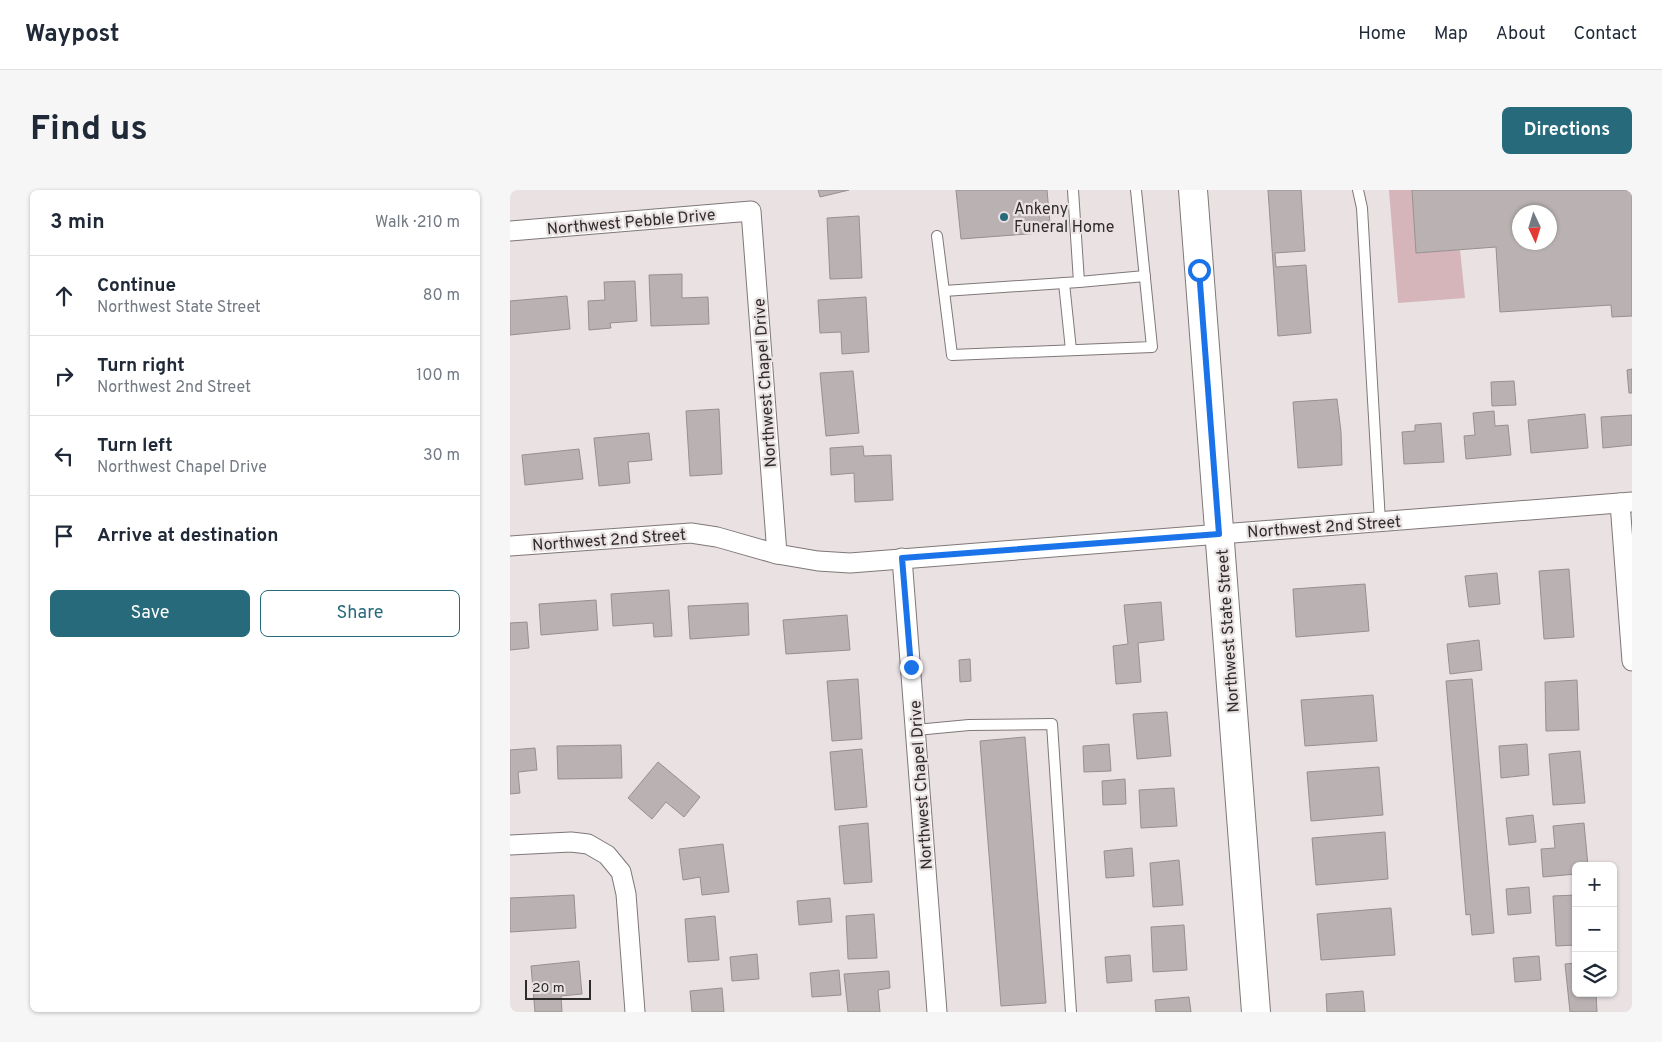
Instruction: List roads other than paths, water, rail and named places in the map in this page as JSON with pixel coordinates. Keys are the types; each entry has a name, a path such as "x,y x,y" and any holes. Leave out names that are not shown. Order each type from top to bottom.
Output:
{"main road":[{"name":"Northwest State Street","path":"1193,190 1256,1012"}],"street":[{"name":"Northwest Pebble Drive","path":"510,231 751,211"},
{"name":"Northwest Chapel Drive","path":"751,211 777,554"},
{"name":"Northwest 2nd Street","path":"510,546 690,533 717,537 777,554 818,561 850,563 1626,503"},
{"path":"1626,503 1632,661"},
{"name":"Northwest Chapel Drive","path":"902,558 937,1012"},
{"path":"510,845 571,842 588,844 607,855 621,872 626,894 635,1012"}],"lane":[{"path":"1073,190 1079,282"},
{"path":"937,236 952,355 1152,347 1136,190"},
{"path":"1358,190 1362,208 1380,522"},
{"path":"944,291 1145,276"},
{"path":"1064,283 1071,350"},
{"path":"916,730 969,725 1052,724 1071,1012"}],"place":[{"name":"Ankeny Funeral Home","path":"1004,217"}]}
